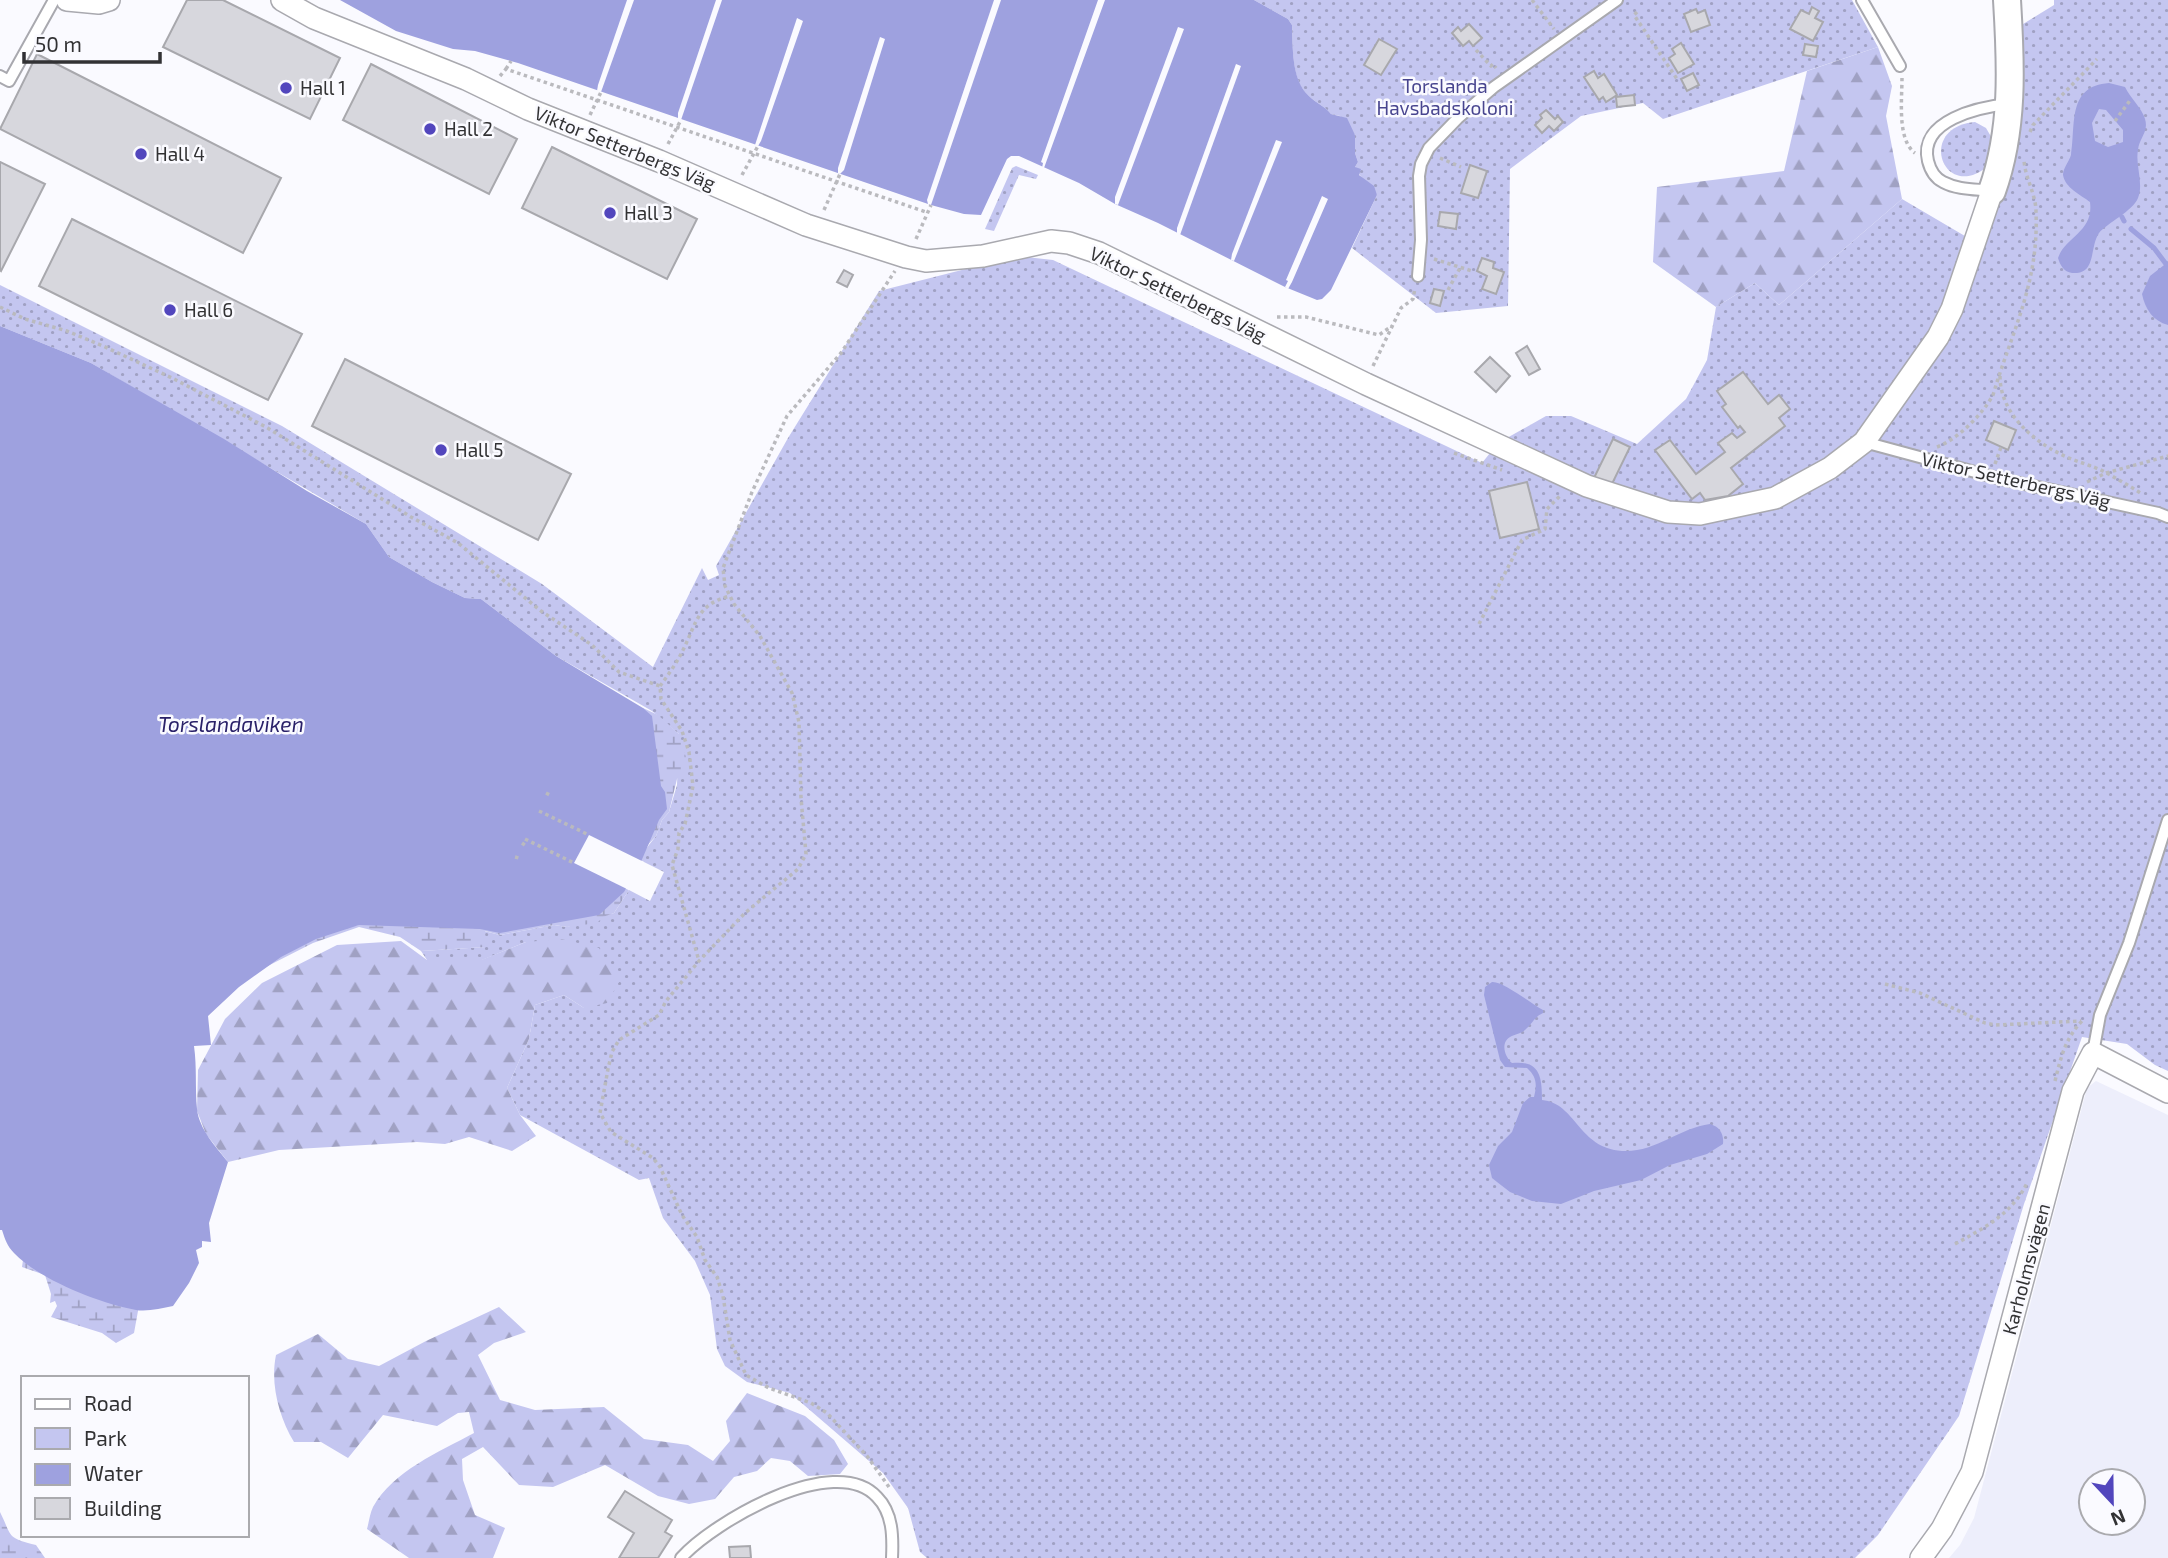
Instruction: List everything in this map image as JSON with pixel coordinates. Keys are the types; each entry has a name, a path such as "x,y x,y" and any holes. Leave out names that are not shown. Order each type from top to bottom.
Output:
{"street":[{"path":"67,0 99,3 109,0"},
{"name":"Viktor Setterbergs Väg","path":"282,0 314,18 816,228 906,257 926,261 984,256 1051,241 1069,243 1099,253 1366,384 1580,482 1623,499 1668,512 1700,514 1775,498 1830,468 1864,442 1938,337 1952,309 1992,191"},
{"path":"1992,191 2000,169 2010,104 2007,0"},
{"path":"2092,1053 2168,1092"},
{"name":"Karholmsvägen","path":"1921,1558 1942,1529 1972,1472 2073,1091 2092,1053"}],"lane":[{"path":"0,76 9,81 54,0"},
{"path":"1418,276 1421,240 1419,176 1420,164 1426,152 1458,118 1505,79 1617,0"},
{"path":"1862,0 1899,66"},
{"path":"1992,191 1958,188 1942,182 1932,172 1927,153 1933,135 1958,115 2010,104"},
{"name":"Viktor Setterbergs Väg","path":"1864,442 2001,479 2163,515"},
{"path":"2092,1053 2100,1015 2129,943 2168,820"},
{"path":"681,1558 706,1535 762,1503 799,1489 840,1482 862,1486 877,1496 886,1509 891,1524 892,1558"}],"path":[{"path":"1532,0 1562,39"},
{"path":"1637,12 1634,15 1678,79"},
{"path":"1476,50 1491,66 1493,64 1505,79"},
{"path":"2028,135 2033,125 2097,59"},
{"path":"488,90 511,61"},
{"path":"1899,66 1902,75 1904,142 1913,153 1927,153"},
{"path":"506,69 926,212"},
{"path":"583,130 601,92"},
{"path":"2115,121 2131,99"},
{"path":"659,161 681,120"},
{"path":"732,192 758,146"},
{"path":"1426,152 1461,167"},
{"path":"1915,456 1943,444 1986,407 2000,374 2032,276 2036,210 2026,174 2025,156"},
{"path":"816,228 840,174"},
{"path":"894,1495 867,1456 827,1413 811,1403 769,1388 746,1375 730,1340 717,1277 705,1260 697,1237 682,1215 660,1167 653,1158 611,1132 600,1113 612,1052 619,1041 659,1015 666,1001 699,961 745,913 798,869 806,854 799,722 792,693 760,636 730,596 725,586 723,568 787,416 841,353 913,250 931,205"},
{"path":"1419,255 1472,271"},
{"path":"1448,290 1461,267"},
{"path":"1366,384 1401,308 1412,299 1418,276"},
{"path":"0,307 25,319 57,327 103,346 266,427 458,543 541,611 592,645 619,672 660,686"},
{"path":"1268,317 1306,317 1379,335 1392,326"},
{"path":"2000,374 2000,385 2006,404 2023,428 2055,452 2106,473 2146,496 2163,515"},
{"path":"2055,490 2080,485 2106,473 2168,456"},
{"path":"1479,624 1522,540 1545,529 1547,509 1562,493 1580,482"},
{"path":"699,961 672,865 678,849 679,833 685,824 692,786 689,752 682,731 661,699 660,686 685,647 694,621 717,599 730,596"},
{"path":"539,811 589,835"},
{"path":"524,843 574,863"},
{"path":"1885,984 1920,993 1985,1023 1996,1025 2046,1021 2076,1023 2100,1015"},
{"path":"2054,1086 2063,1049 2069,1036 2082,1021"},
{"path":"1955,1244 1995,1221 2011,1208 2020,1198 2031,1171"}],"shaded area":[{"path":"2096,1081 2168,1115 2168,1558 1949,1558 1960,1545 1974,1518 2087,1088"}],"green space":[{"name":"Torslanda Havsbadskoloni","path":"1254,0 1852,0 1878,47 1663,119 1643,103 1581,116 1510,169 1508,306 1436,313 1352,248 1377,195 1355,167 1358,162 1355,135 1340,116 1331,114 1303,90 1296,73 1292,25 1288,19"},
{"path":"2054,0 2168,0 2168,1071 2155,1065 2127,1044 2082,1037 2024,1204 1959,1416 1878,1535 1855,1558 927,1558 920,1552 908,1508 883,1473 790,1393 747,1382 725,1366 717,1349 710,1295 695,1261 663,1218 649,1178 639,1180 520,1115 507,1088 529,1039 535,1005 564,995 584,1008 526,942 482,960 427,960 421,951 485,947 484,931 500,935 554,925 567,927 614,913 629,890 650,901 664,872 638,859 656,836 662,820 669,812 677,785 679,734 652,711 556,656 481,599 465,598 389,557 366,524 91,363 0,326 0,285 282,426 542,584 653,667 702,568 708,580 719,575 716,566 788,438 879,291 1017,256 1053,260 1482,463 1498,443 1546,416 1571,416 1637,444 1686,399 1707,360 1716,307 1755,283 1779,305 1902,199 1970,239 2002,111 1999,39 2054,5"},
{"path":"1878,47 1892,86 1886,116 1902,199 1779,305 1755,283 1716,307 1653,262 1657,187 1784,171 1807,71"},
{"path":"1975,122 1986,128 1993,140 1989,165 1973,175 1959,176 1949,170 1943,160 1941,148 1946,136 1957,127"},
{"path":"1016,166 1038,175 1036,179 1019,175 994,231 985,229 1012,168"},
{"path":"643,708 658,715 679,734 686,757 685,770 677,779 669,812 662,820 656,836 645,848 638,710"},
{"path":"598,876 629,890 614,913 603,917 597,923 567,927 554,925 500,935 485,931 486,947 421,951 400,937 359,927 313,943 248,976 280,941"},
{"path":"561,939 599,948 619,982 607,1003 584,1008 564,995 535,1005 529,1039 507,1088 520,1115 536,1136 512,1151 469,1137 445,1144 417,1142 279,1150 228,1162 206,1134 197,1111 198,1070 225,1019 262,983 337,945 401,941 427,960 481,960 526,942"},
{"path":"23,1260 143,1299 134,1333 116,1343 102,1333 51,1317 57,1306 55,1301 50,1303 51,1294 45,1275 22,1267"},
{"path":"499,1307 526,1332 494,1343 478,1355 500,1400 535,1410 604,1407 644,1439 688,1445 713,1461 730,1441 726,1421 747,1393 805,1416 834,1440 848,1464 840,1474 808,1476 790,1461 771,1458 757,1471 734,1477 715,1499 689,1504 658,1496 605,1465 553,1487 519,1485 483,1447 462,1459 463,1480 475,1515 505,1528 493,1558 409,1558 367,1529 372,1509 392,1483 405,1473 474,1433 469,1412 458,1413 437,1426 383,1415 348,1458 321,1442 294,1442 277,1400 274,1377 276,1355 318,1334 348,1359 379,1366"},
{"path":"0,1512 11,1535 36,1545 45,1558 0,1558"}],"water":[{"path":"340,0 1254,0 1288,19 1292,25 1294,62 1303,89 1331,114 1347,118 1355,135 1358,162 1355,167 1361,169 1359,175 1374,186 1377,195 1331,290 1317,300 1285,287 1115,204 1079,183 1019,156 1007,159 981,215 964,214 518,63 475,51 453,49 396,31"},
{"path":"2109,83 2125,87 2143,115 2146,128 2137,156 2140,192 2131,208 2099,233 2085,270 2072,273 2063,268 2058,258 2088,220 2090,202 2070,187 2064,180 2063,172 2071,155 2076,109 2086,91","holes":["2099,109 2106,110 2123,130 2123,142 2108,147 2095,141 2092,123"]},
{"path":"2168,262 2168,325 2150,314 2142,294 2150,276"},
{"name":"Torslandaviken","path":"0,326 91,363 224,439 366,524 389,557 465,598 481,599 556,656 643,708 652,716 661,786 665,792 667,809 659,820 640,864 624,892 599,915 500,933 480,929 359,925 316,939 281,957 239,987 208,1016 211,1045 194,1046 197,1109 205,1131 228,1162 209,1223 211,1242 202,1241 202,1247 196,1250 199,1263 173,1306 154,1310 121,1307 54,1281 14,1253 0,1230"},
{"path":"1492,982 1510,989 1543,1010 1524,1031 1507,1040 1504,1046 1507,1057 1512,1063 1534,1067 1540,1077 1542,1100 1563,1109 1596,1142 1607,1148 1634,1151 1710,1124 1721,1131 1723,1144 1707,1154 1670,1165 1641,1180 1594,1191 1561,1204 1532,1201 1510,1192 1492,1178 1489,1165 1498,1146 1512,1132 1523,1103 1534,1097 1536,1085 1527,1068 1505,1067 1500,1060 1484,995 1485,987"}],"pier":[{"path":"627,0 634,0 601,92 597,91 598,85"},
{"path":"716,0 722,0 681,120 678,119 678,113"},
{"path":"994,0 1001,0 931,205 927,200"},
{"path":"1098,0 1105,0 1042,168 1041,162"},
{"path":"797,18 803,21 758,146 755,145"},
{"path":"1178,27 1184,29 1118,205 1115,204 1115,197"},
{"path":"880,37 885,39 844,170 840,174 838,168"},
{"path":"1236,64 1241,66 1180,235 1177,234 1177,228"},
{"path":"1276,140 1282,142 1234,261 1231,260 1232,254"},
{"path":"1322,196 1328,199 1288,289 1285,287 1288,281 1286,280"},
{"path":"589,835 644,862 629,890 574,863"}],"building":[{"name":"Hall 1","path":"187,0 223,0 340,58 310,119 163,47"},
{"path":"1812,7 1819,11 1815,18 1823,22 1813,41 1790,29 1801,10 1809,14"},
{"path":"1696,9 1698,13 1705,10 1710,25 1691,32 1684,14"},
{"path":"1469,24 1482,38 1473,46 1469,41 1463,46 1452,33 1458,27 1461,31"},
{"path":"1379,39 1397,49 1381,75 1364,65"},
{"path":"1681,43 1694,64 1678,73 1669,58 1675,54 1672,49"},
{"path":"1805,44 1818,46 1816,57 1803,55"},
{"name":"Hall 4","path":"37,54 281,178 243,253 0,129"},
{"name":"Hall 2","path":"371,64 517,139 489,194 343,120"},
{"path":"1594,71 1598,78 1604,74 1617,95 1606,102 1603,97 1599,100 1584,77"},
{"path":"1693,73 1699,85 1687,91 1681,79"},
{"path":"1634,95 1635,105 1617,107 1616,97"},
{"path":"1546,110 1555,119 1558,116 1563,122 1554,131 1549,126 1542,133 1535,125"},
{"name":"Hall 3","path":"552,147 697,219 667,279 522,208"},
{"path":"0,162 45,184 1,271 0,270"},
{"path":"1470,165 1487,171 1478,198 1461,193"},
{"path":"1440,212 1458,214 1456,229 1438,226"},
{"name":"Hall 6","path":"72,219 302,334 268,400 39,286"},
{"path":"1482,258 1494,262 1493,268 1504,272 1496,294 1482,289 1487,276 1477,271"},
{"path":"844,270 853,275 847,287 837,282"},
{"path":"1434,289 1444,291 1440,306 1430,303"},
{"path":"1527,346 1540,369 1529,375 1516,353"},
{"path":"1490,357 1510,376 1496,392 1475,372"},
{"name":"Hall 5","path":"345,359 571,474 538,540 312,426"},
{"path":"1743,372 1768,404 1779,395 1790,409 1779,418 1785,426 1731,468 1743,484 1728,496 1705,500 1700,493 1692,499 1655,450 1670,440 1696,474 1725,452 1718,443 1732,433 1737,438 1745,432 1740,426 1738,428 1722,407 1726,404 1717,391"},
{"path":"1994,421 2016,430 2008,450 1986,440"},
{"path":"1613,439 1630,447 1610,488 1593,480"},
{"path":"1527,482 1539,529 1500,538 1489,491"},
{"path":"625,1491 672,1520 665,1532 672,1536 658,1558 619,1558 634,1533 608,1517"},
{"path":"750,1546 751,1558 730,1558 729,1547"}],"waterway":[{"path":"2122,217 2124,221"},
{"path":"2131,229 2154,248 2166,264"}],"place":[{"name":"Hall 1","path":"286,88"},
{"name":"Hall 2","path":"430,129"},
{"name":"Hall 4","path":"141,154"},
{"name":"Hall 3","path":"610,213"},
{"name":"Hall 6","path":"170,310"},
{"name":"Hall 5","path":"441,450"}]}
